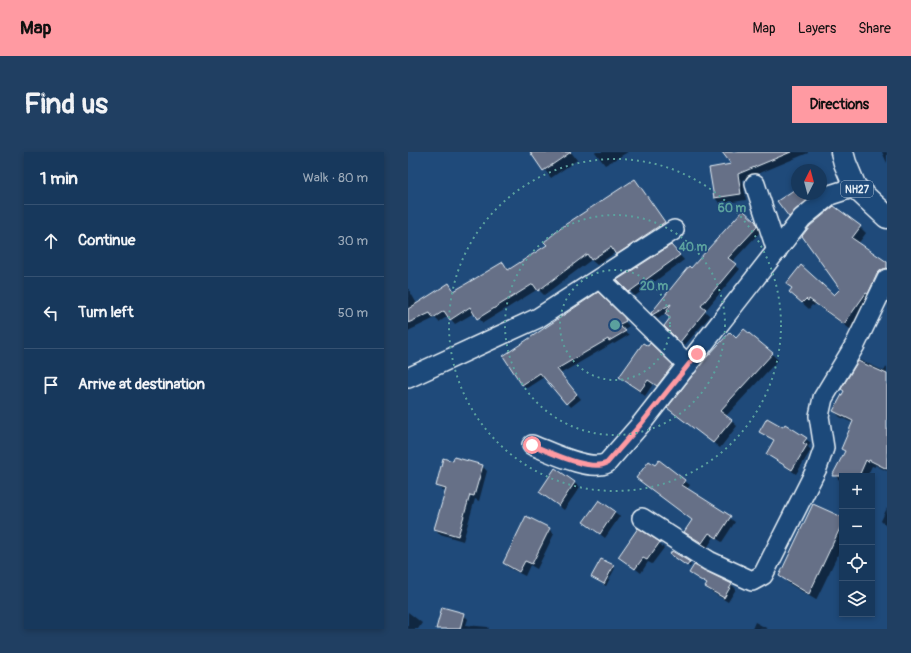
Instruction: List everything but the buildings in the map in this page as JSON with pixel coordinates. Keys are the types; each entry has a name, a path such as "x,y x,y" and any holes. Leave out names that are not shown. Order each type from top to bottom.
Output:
{"highway":[{"name":"NH27","path":"842,152 854,187 887,217"}],"street":[{"path":"755,184 777,251"},
{"path":"532,445 587,465 600,467 607,463 641,424 802,218 830,195 854,187"},
{"path":"408,378 538,318 674,230"},
{"path":"600,279 688,364"},
{"path":"642,518 709,561 752,581 763,575 817,468 824,448 819,416 823,398 855,345 887,279"}],"route":[{"path":"532,445 587,465 600,467 607,463 641,424 697,354"}]}
